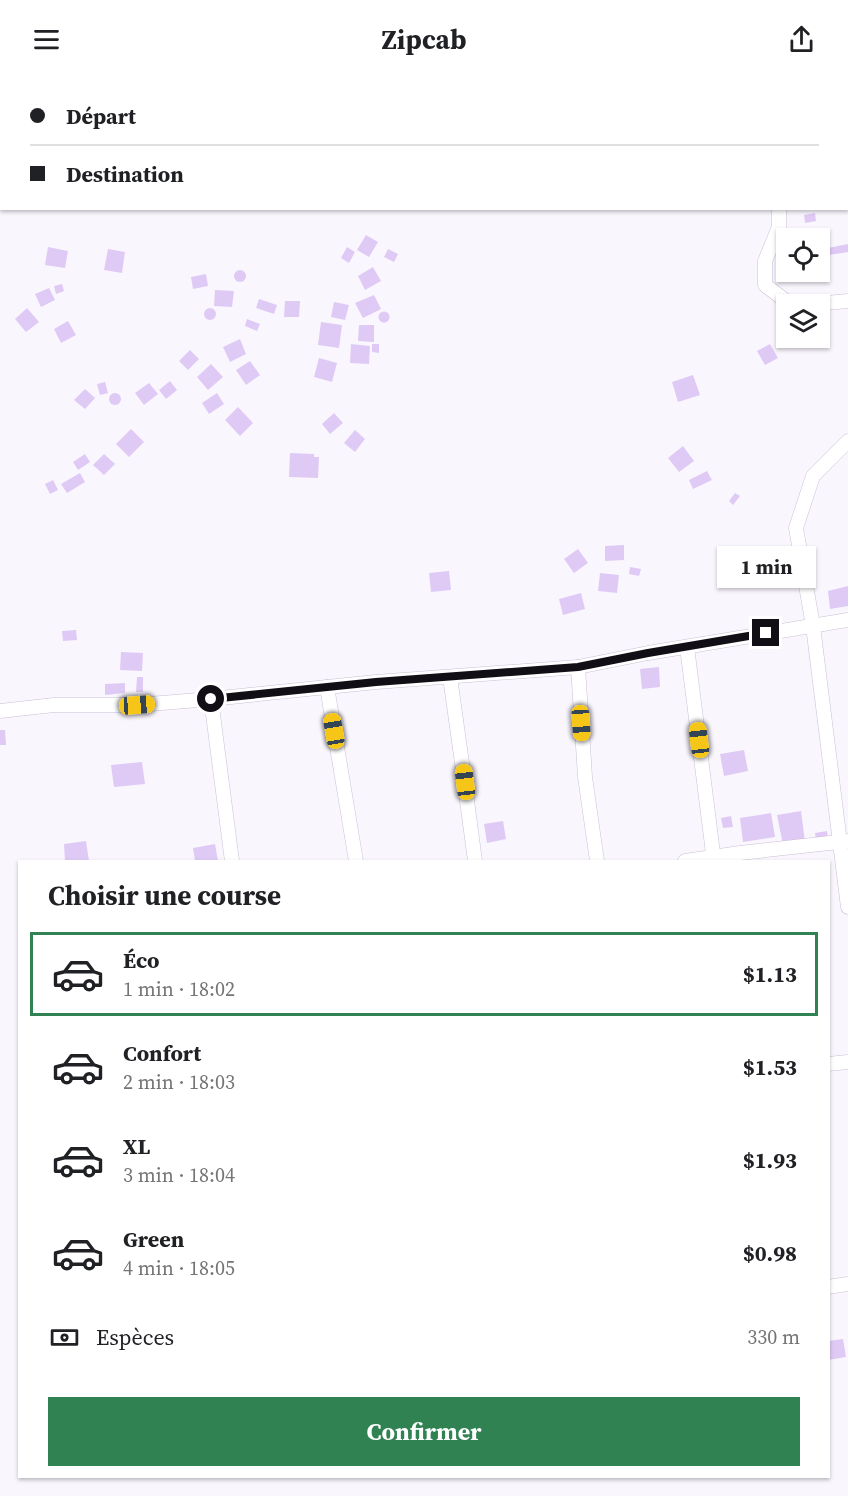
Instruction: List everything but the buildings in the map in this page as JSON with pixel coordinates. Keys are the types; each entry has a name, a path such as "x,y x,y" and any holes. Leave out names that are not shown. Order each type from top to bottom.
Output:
{"street":[{"path":"777,294 765,285 765,261 779,227 779,210"},
{"path":"830,303 848,302"},
{"path":"848,441 813,476 796,528 813,626 844,841 848,907"},
{"path":"0,711 54,705 137,705 376,682 578,667 848,620"},
{"path":"687,647 714,859 844,841"},
{"path":"578,667 585,777 597,860"},
{"path":"450,677 475,860"},
{"path":"327,687 356,860"},
{"path":"211,699 232,860"},
{"path":"830,1064 848,1062"},
{"path":"830,1287 848,1284"}],"route":[{"path":"211,699 376,682 578,667 766,633"}]}
